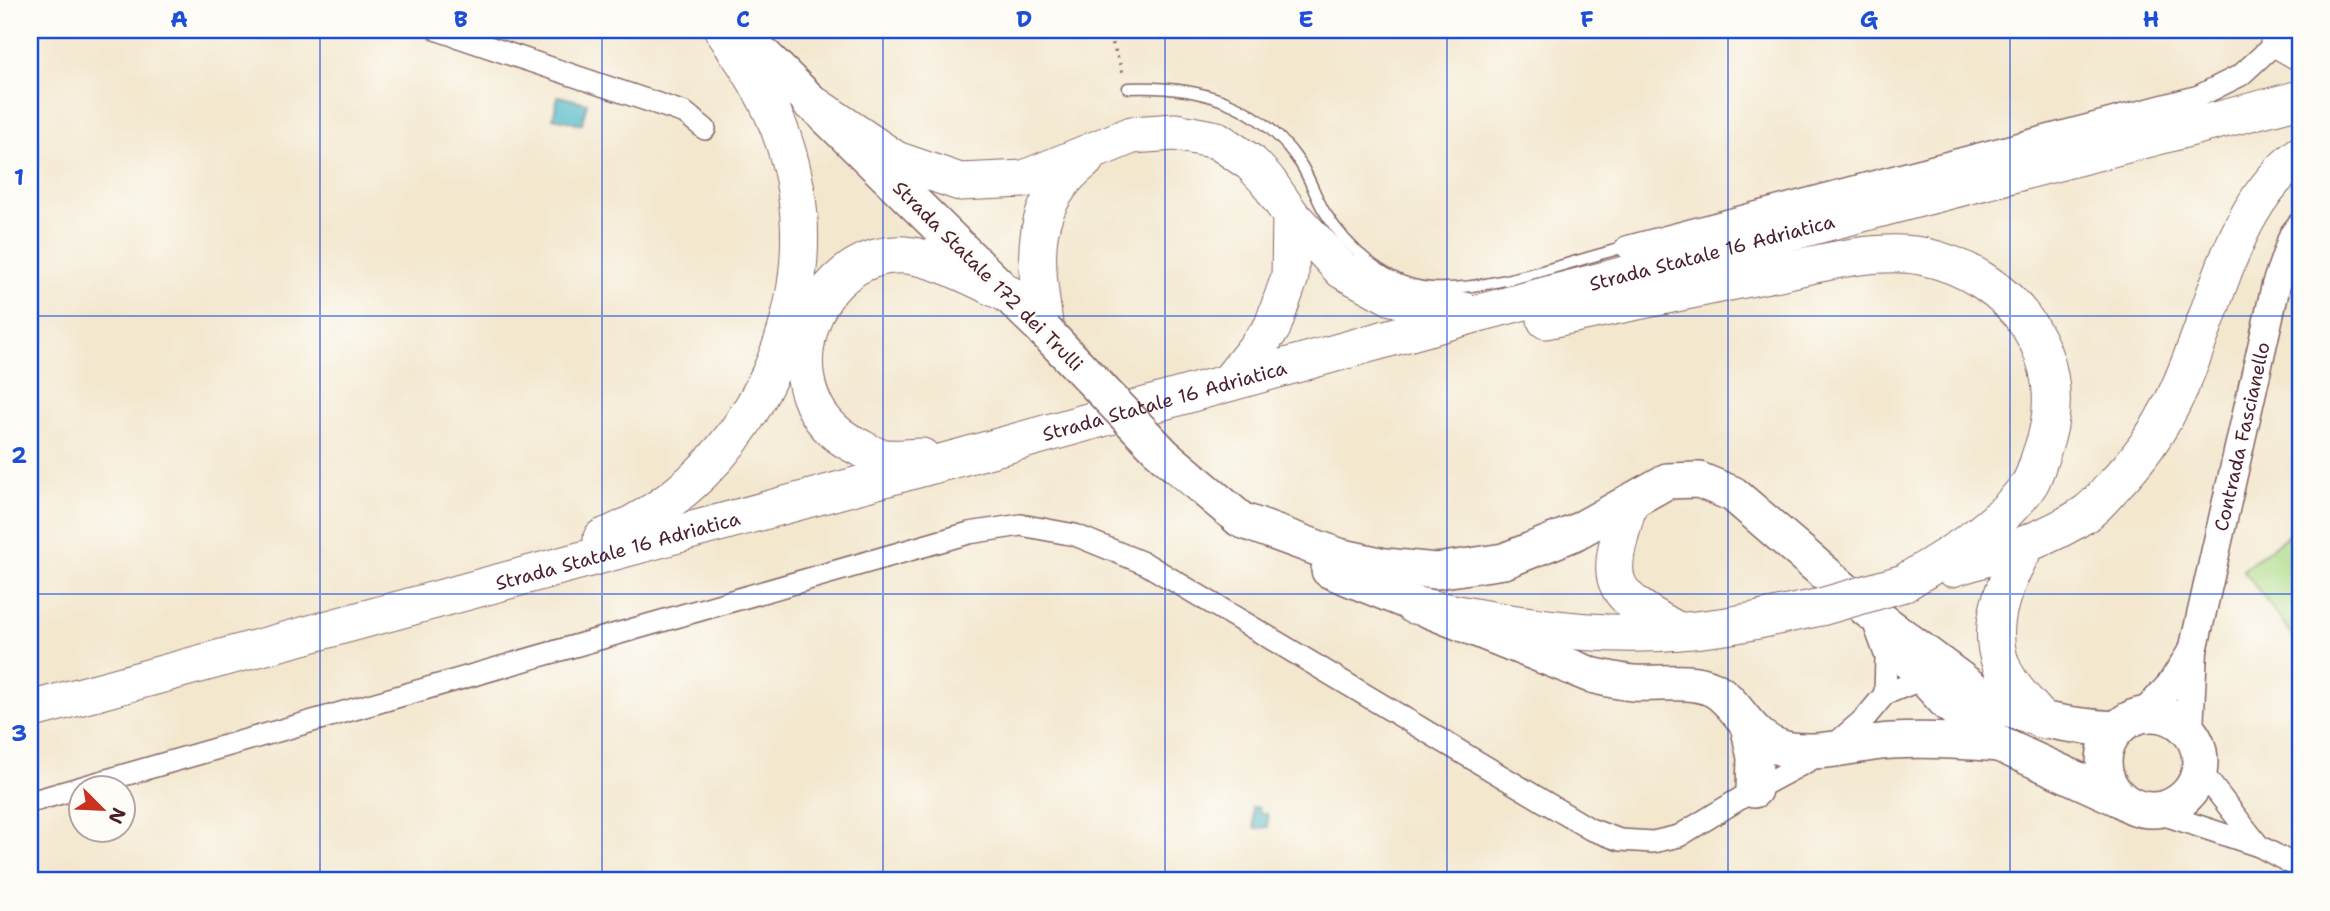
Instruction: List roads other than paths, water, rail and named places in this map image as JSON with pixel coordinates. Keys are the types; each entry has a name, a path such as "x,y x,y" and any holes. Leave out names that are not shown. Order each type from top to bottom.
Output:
{"highway":[{"path":"478,587 618,532 684,491 732,440 767,384 791,322 798,256 797,204 785,142 757,80 723,30"},
{"name":"Strada Statale 16 Adriatica","path":"30,710 962,457 1479,313 2300,99"},
{"path":"810,102 896,160 960,182 1024,179 1132,135 1164,133 1217,141 1251,163 1267,180 1291,215 1342,270 1392,297 1428,307 1479,313"},
{"name":"Strada Statale 16 Adriatica","path":"30,732 1435,343 2300,122"},
{"path":"1045,331 1036,265 1043,211 1062,178 1099,148"},
{"path":"1413,605 1513,626 1605,635 1720,629 1821,607 2026,545 2086,514 2142,456 2177,400 2233,245 2254,205 2279,171 2300,155"},
{"path":"1229,382 1272,328 1290,277 1291,215"},
{"path":"962,457 879,457 845,440 817,414 803,376 809,327 830,288 864,262 905,255 947,267 1010,295"},
{"path":"1435,343 1824,263 1891,255 1920,256 1970,272 2006,296 2036,334 2050,377 2051,427 2030,484 1987,531 1905,583"},
{"path":"1629,502 1615,553 1615,583 1635,607 1679,632"},
{"path":"2026,545 2006,580 1995,617 1996,631 1999,657 2010,681 2042,720"}],"main road":[{"name":"Strada Statale 172 dei Trulli","path":"738,30 1010,295 1164,455 1241,520"},
{"path":"1241,520 1339,556 1385,566 1436,571 1504,561 1574,533 1667,481 1699,480 1733,494 1869,611 1935,674 1988,700 2042,720 2130,721 2161,713 2176,719 2189,730 2197,742 2200,770 2194,786 2184,799 2169,807 2137,805 1999,744 1947,703 1935,674"},
{"path":"1241,520 1290,552 1413,605 1591,675 1631,683 1688,683 1712,689 1727,700 1749,729 1784,749 1827,751 1889,741 1999,744"},
{"path":"2130,721 2104,758 2105,774 2111,789 2137,805"},
{"path":"1749,729 1755,758 1754,790"}],"street":[{"path":"438,30 685,113 705,129"},
{"path":"1626,247 2199,96 2241,75 2284,40"},
{"name":"Contrada Fascianello","path":"2189,730 2193,651 2276,285 2293,236 2300,227"},
{"path":"30,802 969,533 1021,525 1075,535 1146,564 1590,829 1620,840 1653,842 1679,836 1754,790 1827,751 1865,718 1885,694 1935,674"},
{"path":"1869,611 1886,657 1885,694"},
{"name":"Contrada Fascianello","path":"2130,721 2170,686 2193,651"},
{"path":"2200,770 2259,846"},
{"path":"2137,805 2259,846 2300,868"}],"lane":[{"path":"1128,88 1193,90 1237,106 1269,128 1300,163 1323,210 1345,242 1373,265 1401,282 1432,288 1474,286 1626,247"}],"water":[{"path":"558,96 587,103 582,124 553,118"},
{"path":"1252,807 1259,807 1260,813 1267,813 1268,827 1255,829"}]}
